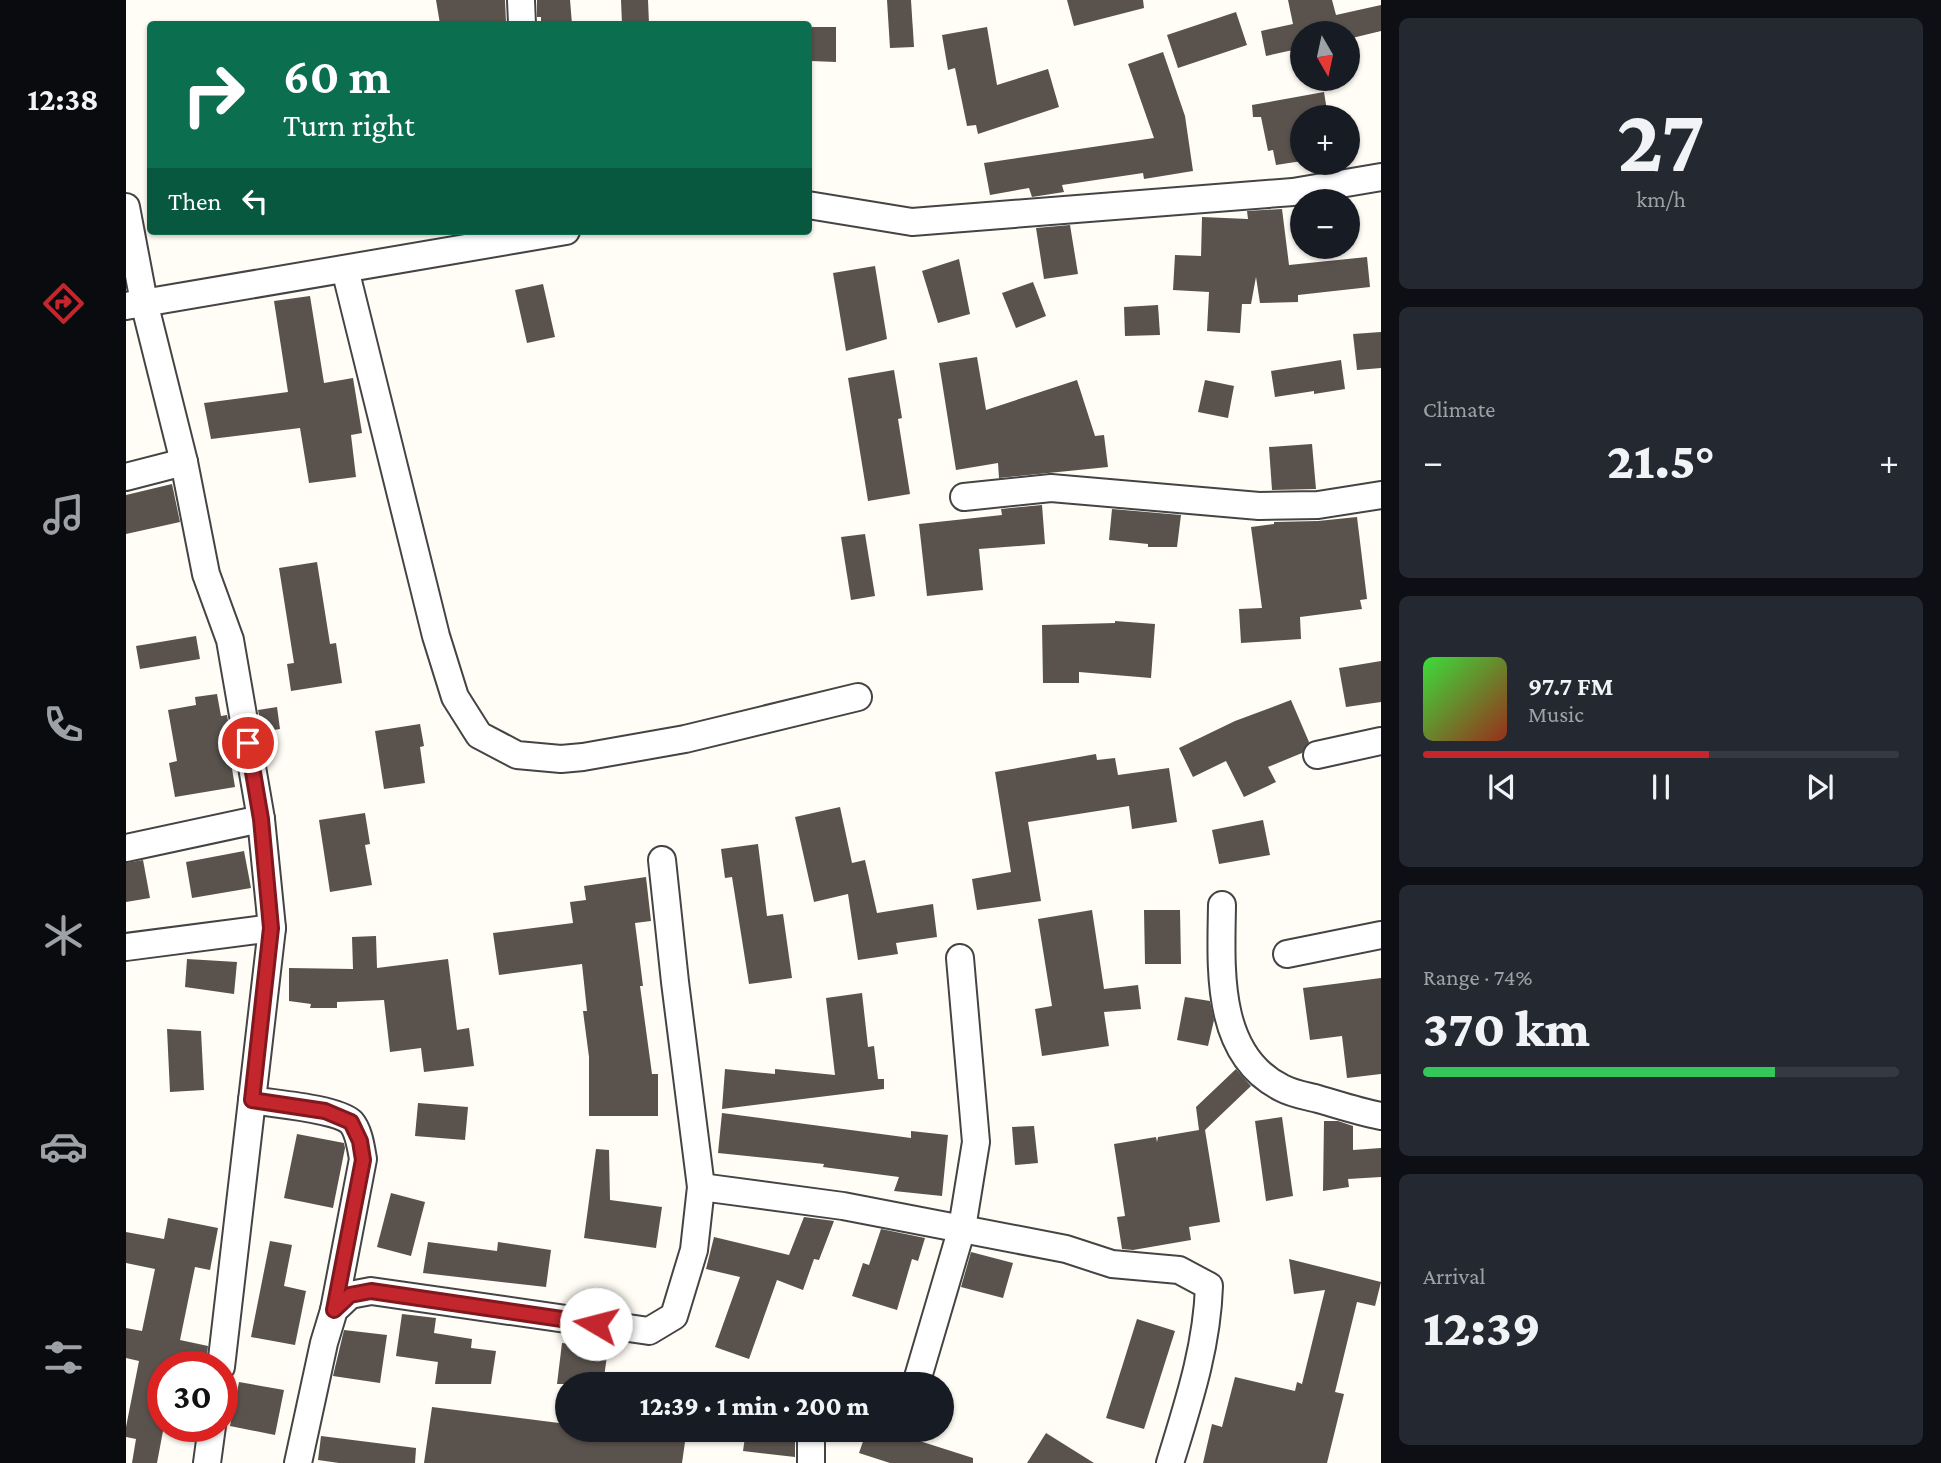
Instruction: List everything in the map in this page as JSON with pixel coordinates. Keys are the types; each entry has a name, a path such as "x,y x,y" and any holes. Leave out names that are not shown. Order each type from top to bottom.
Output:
{"street":[{"path":"521,0 522,21"},
{"path":"812,206 912,222 1293,192 1381,177"},
{"path":"126,207 135,304 184,462 206,574 230,640 261,819 271,928 223,1351"},
{"path":"135,304 543,235"},
{"path":"345,269 436,636 455,697 479,735 517,755 561,759 601,755 685,739 858,697"},
{"path":"126,477 184,462"},
{"path":"964,497 1051,488 1259,506 1318,505 1381,495"},
{"path":"1317,755 1381,741"},
{"path":"126,848 261,819"},
{"path":"334,1310 350,1295 371,1291 649,1331 674,1316 694,1250 701,1187 662,860"},
{"path":"1222,905 1226,1013 1233,1035 1245,1057 1263,1076 1283,1089 1381,1116"},
{"path":"126,947 271,928"},
{"path":"1287,954 1381,935"},
{"path":"920,1372 962,1228 976,1142 960,958"},
{"path":"252,1100 325,1111 351,1122 360,1141 363,1160 334,1310 324,1343 298,1463"},
{"path":"701,1187 843,1206 1066,1249 1112,1264 1179,1270 1209,1286 1208,1317 1199,1365 1170,1463"},
{"path":"207,1463 210,1442"},
{"path":"811,1442 811,1463"}],"building":[{"path":"436,0 505,0 506,21 440,21"},
{"path":"537,0 570,0 572,21 541,21 541,17 537,17"},
{"path":"621,0 648,0 649,21 622,21"},
{"path":"887,0 911,0 914,47 890,48"},
{"path":"1067,0 1143,0 1144,8 1074,26"},
{"path":"1288,0 1332,0 1336,15 1381,5 1381,31 1360,36 1360,21 1292,21"},
{"path":"1236,12 1247,45 1178,68 1167,35"},
{"path":"1290,25 1290,51 1266,56 1261,31"},
{"path":"812,27 836,27 836,62 812,61"},
{"path":"987,27 997,85 1048,69 1059,107 978,134 976,125 967,126 955,68 948,70 942,35"},
{"path":"1163,52 1185,116 1193,171 1144,179 1143,173 1062,185 1064,192 1032,197 1029,188 990,195 984,163 1154,138 1128,64"},
{"path":"1324,92 1326,105 1290,105 1290,163 1276,165 1273,150 1268,151 1261,117 1253,117 1252,105"},
{"path":"1282,209 1289,265 1367,257 1370,287 1298,295 1298,302 1260,303 1256,277 1251,304 1242,304 1240,333 1207,331 1209,292 1173,290 1175,255 1201,256 1202,217 1248,219 1247,211"},
{"path":"1070,225 1078,274 1044,279 1036,228"},
{"path":"959,259 970,314 938,323 922,271"},
{"path":"875,266 887,339 846,351 833,273"},
{"path":"1033,282 1046,316 1016,328 1002,293"},
{"path":"543,284 555,337 527,343 515,290"},
{"path":"310,296 324,383 353,378 362,433 351,435 356,477 309,483 300,428 211,439 204,403 288,392 274,301"},
{"path":"1158,305 1160,335 1125,336 1124,307"},
{"path":"1381,332 1381,368 1357,370 1353,334"},
{"path":"977,357 986,410 1077,380 1095,436 1104,435 1108,467 999,478 998,463 956,470 939,363"},
{"path":"1341,360 1345,389 1275,397 1271,371"},
{"path":"894,370 902,418 898,419 910,494 868,501 848,378"},
{"path":"1205,380 1234,386 1228,418 1198,412"},
{"path":"1312,444 1316,489 1272,490 1269,447"},
{"path":"172,484 180,522 126,534 126,495"},
{"path":"1042,505 1045,544 979,549 983,590 927,596 919,524 1002,515 1001,509"},
{"path":"1112,509 1181,515 1177,547 1148,547 1148,544 1109,540"},
{"path":"1357,517 1367,599 1360,600 1362,609 1300,617 1301,639 1241,643 1239,609 1262,608 1251,527 1274,522"},
{"path":"865,534 875,596 851,600 841,537"},
{"path":"317,562 330,644 336,643 342,683 291,691 287,664 294,663 279,568"},
{"path":"1115,621 1155,624 1151,678 1079,672 1079,683 1043,683 1042,625"},
{"path":"196,636 200,659 140,669 136,646"},
{"path":"1381,661 1381,702 1346,707 1339,668"},
{"path":"217,694 221,716 227,715 231,737 227,738 235,787 175,797 169,763 177,761 168,710 196,705 195,697"},
{"path":"1291,700 1309,742 1302,753 1268,767 1276,782 1244,797 1226,761 1193,777 1179,748 1235,721"},
{"path":"277,707 280,729 262,732 258,710"},
{"path":"420,724 424,746 420,747 425,783 384,789 375,731"},
{"path":"1096,754 1097,760 1115,758 1118,775 1169,768 1177,822 1132,829 1129,806 1028,822 1041,901 977,910 972,879 1011,872 995,772"},
{"path":"840,807 852,863 865,860 877,913 933,904 937,937 896,943 898,954 858,960 848,894 814,902 795,817"},
{"path":"365,813 370,844 365,845 372,885 330,892 319,820"},
{"path":"1263,820 1270,855 1219,864 1212,830"},
{"path":"758,844 767,916 783,914 792,978 749,984 732,877 725,878 721,849"},
{"path":"244,851 251,888 192,898 186,862"},
{"path":"143,860 150,898 126,902 126,863"},
{"path":"646,877 651,921 635,923 652,1074 658,1074 658,1116 589,1116 589,1057 583,1011 587,1011 582,964 499,975 493,933 573,923 570,902 586,900 584,886"},
{"path":"1092,910 1104,989 1138,985 1141,1009 1104,1012 1109,1046 1042,1056 1035,1009 1052,1006 1038,919"},
{"path":"1144,910 1180,910 1181,964 1145,964"},
{"path":"376,936 377,968 448,959 457,1030 469,1028 474,1066 424,1072 421,1048 390,1052 384,1000 337,1002 337,1008 310,1008 311,1004 289,1001 289,968 353,969 352,937"},
{"path":"187,959 237,962 234,994 185,987"},
{"path":"1381,978 1381,1074 1347,1078 1342,1036 1310,1040 1303,988"},
{"path":"862,993 868,1047 874,1046 878,1079 884,1079 884,1089 722,1109 725,1069 775,1074 775,1069 835,1075 826,998"},
{"path":"1185,997 1210,1001 1214,1020 1208,1046 1177,1040"},
{"path":"167,1029 201,1031 204,1090 170,1092"},
{"path":"1236,1069 1251,1086 1205,1130 1220,1222 1189,1227 1191,1240 1133,1250 1122,1249 1117,1217 1125,1216 1114,1144 1156,1137 1157,1142 1158,1137 1199,1130 1196,1107"},
{"path":"418,1103 468,1107 465,1140 415,1136"},
{"path":"722,1113 911,1138 911,1131 948,1135 942,1196 894,1191 899,1177 823,1167 824,1164 718,1153"},
{"path":"1282,1117 1293,1196 1266,1201 1255,1121"},
{"path":"1324,1121 1338,1121 1353,1126 1353,1150 1381,1148 1381,1177 1348,1179 1349,1187 1323,1191"},
{"path":"1034,1126 1038,1163 1015,1165 1012,1127"},
{"path":"297,1134 344,1143 333,1208 284,1198"},
{"path":"596,1149 609,1150 610,1200 662,1207 656,1248 584,1238"},
{"path":"391,1193 425,1202 411,1256 377,1247"},
{"path":"804,1217 834,1221 819,1260 814,1259 803,1290 777,1280 749,1359 715,1347 740,1277 706,1269 714,1237 789,1255"},
{"path":"168,1218 218,1228 210,1270 195,1267 180,1340 208,1346 208,1351 147,1351 147,1442 161,1442 157,1463 132,1463 136,1439 126,1437 126,1427 139,1361 126,1358 126,1328 142,1331 155,1269 126,1263 126,1232 164,1239"},
{"path":"881,1229 925,1238 918,1261 912,1259 897,1310 852,1296 863,1263 869,1265"},
{"path":"270,1241 292,1245 284,1286 306,1291 295,1345 251,1337"},
{"path":"428,1242 497,1251 498,1242 551,1250 546,1287 423,1273"},
{"path":"971,1252 1013,1263 1003,1298 961,1287"},
{"path":"1289,1259 1381,1282 1375,1306 1357,1302 1335,1392 1344,1394 1327,1463 1203,1463 1212,1424 1222,1427 1235,1377 1295,1391 1297,1382 1302,1384 1325,1290 1294,1294"},
{"path":"402,1314 436,1318 434,1333 472,1339 471,1348 496,1351 491,1384 435,1384 438,1362 396,1356"},
{"path":"1137,1319 1175,1331 1144,1429 1106,1418"},
{"path":"344,1330 387,1335 380,1383 333,1376"},
{"path":"562,1343 608,1349 605,1372 558,1372"},
{"path":"239,1382 284,1390 275,1435 238,1428"},
{"path":"432,1407 555,1422 555,1442 685,1442 682,1463 424,1463"},
{"path":"1046,1433 1094,1463 1027,1463"},
{"path":"321,1436 416,1448 415,1463 339,1463 318,1460"},
{"path":"744,1442 795,1442 795,1457 743,1451"},
{"path":"863,1442 923,1442 973,1458 973,1463 890,1463 859,1453"}],"route":[{"path":"248,743 261,819 271,928 252,1100 325,1111 351,1122 360,1141 363,1160 334,1310 350,1295 371,1291 596,1324"}]}
